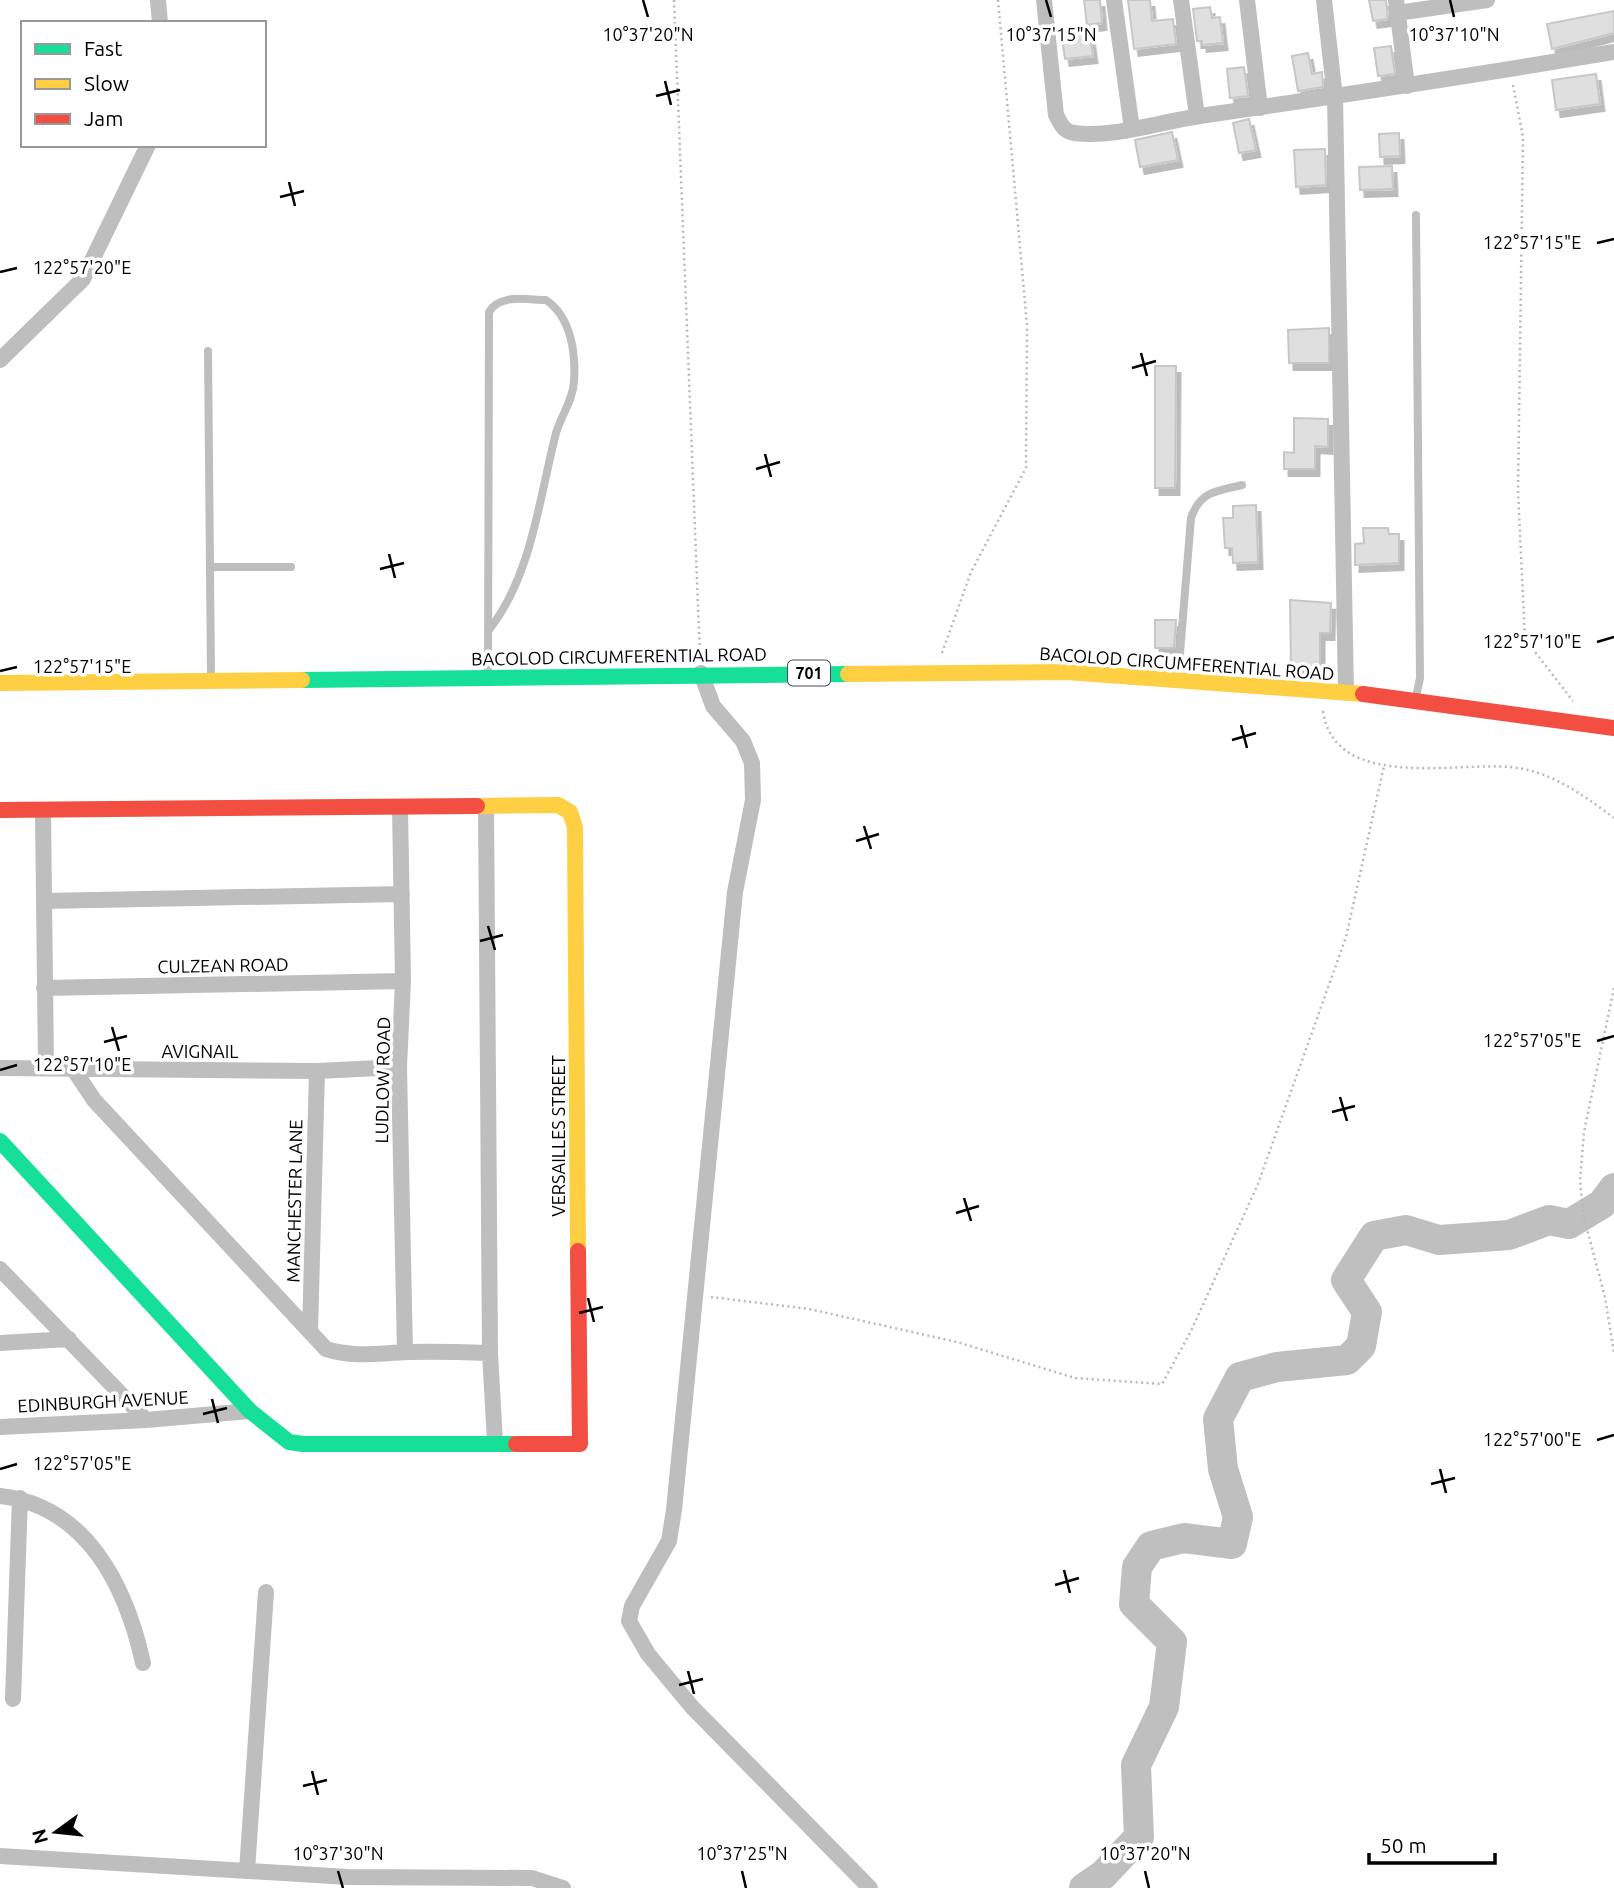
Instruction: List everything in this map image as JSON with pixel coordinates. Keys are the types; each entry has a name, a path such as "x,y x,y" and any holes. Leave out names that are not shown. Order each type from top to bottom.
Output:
{"street":[{"path":"158,0 160,21"},
{"path":"1044,0 1056,115 1063,129 1073,133 1132,129 1197,116 1511,71 1614,52"},
{"path":"1114,0 1132,129"},
{"path":"1181,0 1197,116"},
{"path":"1247,0 1260,108"},
{"path":"1324,0 1335,97 1346,692"},
{"path":"1407,86 1397,6 1487,0"},
{"path":"0,360 83,279 147,147"},
{"name":"BACOLOD CIRCUMFERENTIAL ROAD","path":"0,683 701,673 1067,672 1346,692 1415,704 1614,728"},
{"path":"701,673 713,706 743,741 752,763 753,800 735,892 669,1541 632,1606 629,1621 648,1654 692,1707 870,1888"},
{"name":"VERSAILLES STREET","path":"486,807 558,805 570,812 575,827 580,1444 495,1442"},
{"path":"0,810 486,807 490,1353 495,1442 289,1442 250,1411 0,1140"},
{"name":"LUDLOW ROAD","path":"400,808 403,981 399,1067 405,1352"},
{"path":"43,811 46,1068"},
{"path":"44,901 402,894"},
{"name":"CULZEAN ROAD","path":"44,988 403,981"},
{"name":"AVIGNAIL","path":"0,1068 317,1071 399,1067"},
{"path":"74,1070 94,1100 326,1349 345,1355 405,1352 490,1353"},
{"name":"MANCHESTER LANE","path":"310,1331 317,1071"},
{"path":"0,1269 146,1420"},
{"path":"0,1343 69,1339"},
{"name":"EDINBURGH AVENUE","path":"0,1427 146,1420 250,1411"},
{"path":"0,1496 20,1498 53,1512 102,1555 120,1588 135,1627 143,1663"},
{"path":"13,1699 20,1498"},
{"path":"247,1871 266,1592"},
{"path":"0,1856 247,1871 348,1883 532,1878 563,1888"}],"lane":[{"path":"1415,704 1420,678 1416,215"},
{"path":"488,677 489,312 494,304 502,300 546,300 565,317 570,338 574,383 555,436 534,530 507,603 489,631"},
{"path":"208,351 211,681"},
{"path":"1174,678 1180,653 1191,518 1195,505 1203,494 1242,485"},
{"path":"210,567 290,567"}],"path":[{"path":"674,0 687,393 701,673"},
{"path":"935,673 971,572 1026,468 1027,326 999,0"},
{"path":"1511,71 1523,137 1518,491 1525,639 1593,726"},
{"path":"1320,690 1325,723 1355,758 1384,766 1511,767 1569,784 1614,818"},
{"path":"695,1295 809,1309 957,1342 1075,1378 1162,1384 1191,1331 1258,1184 1346,937 1384,766"},
{"path":"1614,988 1584,1132 1580,1180 1583,1214 1605,1297 1614,1353"}],"building":[{"path":"1084,0 1100,0 1102,23 1087,25"},
{"path":"1128,0 1150,0 1152,21 1173,19 1176,44 1134,49"},
{"path":"1369,0 1386,0 1388,19 1373,21"},
{"path":"1210,7 1212,18 1220,17 1223,43 1202,45 1202,41 1197,41 1193,9"},
{"path":"1614,11 1614,33 1552,49 1547,24"},
{"path":"1089,27 1093,56 1065,59 1061,31"},
{"path":"1391,46 1395,74 1378,76 1374,48"},
{"path":"1308,53 1312,74 1322,72 1323,87 1298,91 1292,56"},
{"path":"1244,67 1248,96 1230,98 1227,69"},
{"path":"1596,74 1600,104 1556,110 1552,80"},
{"path":"1249,119 1256,150 1239,153 1233,123"},
{"path":"1172,132 1178,160 1140,167 1135,140"},
{"path":"1399,133 1400,156 1380,157 1379,134"},
{"path":"1325,149 1326,185 1296,187 1294,150"},
{"path":"1392,166 1393,189 1360,190 1359,167"},
{"path":"1329,328 1329,363 1289,363 1288,330"},
{"path":"1155,366 1176,366 1175,488 1155,488"},
{"path":"1294,418 1328,419 1328,447 1315,446 1315,469 1284,469 1284,452 1294,453"},
{"path":"1256,505 1258,562 1233,563 1232,548 1225,548 1223,518 1233,518 1233,506"},
{"path":"1363,528 1388,528 1389,534 1399,534 1399,563 1355,565 1355,544 1364,543"},
{"path":"1290,600 1331,603 1330,633 1320,633 1320,668 1291,669"},
{"path":"1155,620 1176,620 1174,648 1155,648"}],"waterway":[{"path":"1084,1888 1103,1875 1139,1837 1136,1765 1164,1707 1172,1642 1134,1604 1137,1567 1151,1546 1184,1538 1232,1544 1238,1517 1223,1469 1218,1419 1240,1377 1277,1367 1347,1360 1361,1346 1367,1312 1346,1280 1374,1236 1406,1230 1439,1240 1509,1235 1549,1220 1569,1224 1602,1204 1614,1188"}],"traffic: fast":[{"path":"302,680 848,674"},
{"path":"0,1141 250,1411 289,1442 516,1444"}],"traffic: slow":[{"path":"848,674 1067,672 1363,694"},
{"path":"0,683 302,680"},
{"path":"477,806 558,805 570,812 575,827 578,1251"}],"traffic: jam":[{"path":"1363,694 1614,728"},
{"path":"0,810 477,806"},
{"path":"516,1444 580,1444 578,1251"}]}
